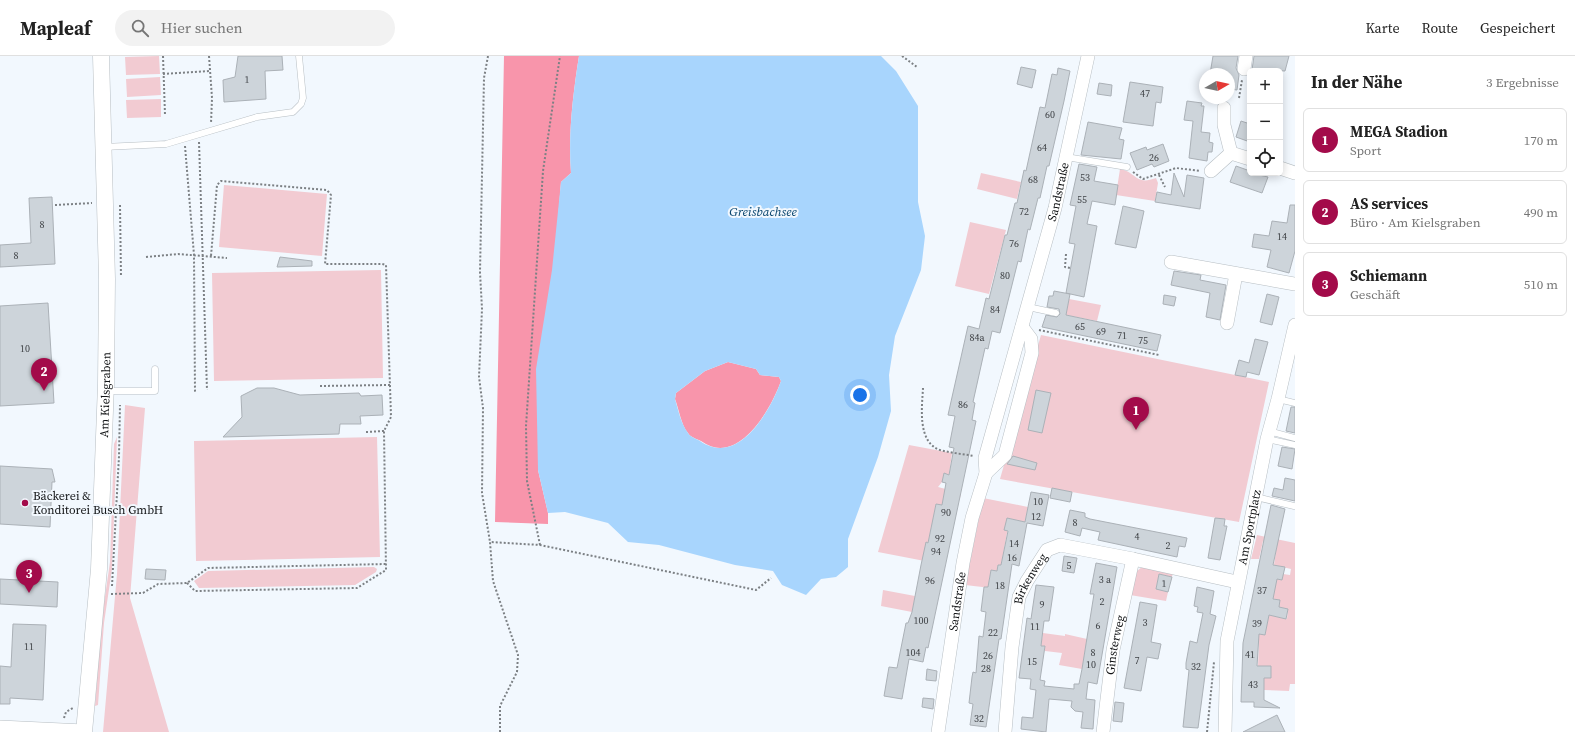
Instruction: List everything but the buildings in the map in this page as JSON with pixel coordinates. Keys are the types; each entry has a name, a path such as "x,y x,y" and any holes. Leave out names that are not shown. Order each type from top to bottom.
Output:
{"street":[{"name":"Am Kielsgraben","path":"84,731 99,569 106,391 107,310 101,56"},
{"name":"Sandstraße","path":"938,732 963,563 972,518 986,472 985,458 1055,208 1088,56"},
{"path":"1224,108 1224,125 1231,153"},
{"path":"1231,153 1247,158"},
{"path":"1212,171 1231,153"},
{"path":"1283,169 1295,173"},
{"path":"1171,262 1295,284"},
{"path":"1226,323 1236,274"},
{"name":"Am Sportplatz","path":"1224,732 1227,641 1237,582 1268,435 1295,325"},
{"path":"986,472 1005,455 1032,353 1031,338 1022,327"},
{"name":"Birkenweg","path":"1005,732 1012,647 1019,597 1047,550 1060,545 1133,559 1237,582"},
{"name":"Ginsterweg","path":"1103,732 1113,650 1133,559"},
{"path":"0,727 84,731"}],"lane":[{"path":"104,147 166,144 257,117 285,114 298,108 303,98 299,56"},
{"path":"1066,157 1127,167"},
{"path":"1028,307 1056,314"},
{"path":"106,391 155,391 155,369"},
{"path":"1278,399 1295,403"},
{"path":"1268,435 1295,438"},
{"path":"1268,435 1295,445"},
{"path":"1256,497 1294,506"}],"path":[{"path":"162,56 165,115"},
{"path":"209,56 212,98 211,131"},
{"path":"488,56 484,78 480,272 482,309 479,377 483,408 482,493 490,542 493,581 518,655 518,665 500,706 500,732"},
{"path":"540,545 527,481 526,426 543,170 560,56"},
{"path":"902,56 917,67"},
{"path":"1239,98 1245,62"},
{"path":"163,74 209,71"},
{"path":"199,134 207,390"},
{"path":"184,139 194,256 195,393"},
{"path":"1127,167 1143,179 1159,175 1176,168 1212,171"},
{"path":"1159,175 1165,188"},
{"path":"186,583 195,591 357,588 386,570 384,431 391,417 387,267 382,264 325,264 331,195 329,190 219,181 217,185 210,256"},
{"path":"55,205 105,202"},
{"path":"146,257 178,254 227,258"},
{"path":"1066,254 1064,267 1070,268"},
{"path":"1022,327 1159,355"},
{"path":"320,386 390,385"},
{"path":"923,388 922,416 924,430 931,445 940,450 985,458"},
{"path":"366,432 384,431"},
{"path":"490,542 540,545 756,590 771,578"},
{"path":"111,594 143,593 158,584 186,583 208,568 386,564"},
{"path":"63,730 66,712 74,707 86,708"}],"shaded area":[{"path":"159,56 160,74 126,75 125,57"},
{"path":"504,56 579,56 572,114 570,144 571,173 561,182 538,470 548,513 548,524 495,522"},
{"path":"160,77 161,95 127,97 126,79"},
{"path":"161,99 161,117 127,118 126,100"},
{"path":"1120,169 1130,173 1136,178 1144,180 1156,178 1158,183 1155,201 1116,195"},
{"path":"981,173 1021,182 1017,199 977,189"},
{"path":"224,185 327,194 322,256 219,247"},
{"path":"970,222 1006,230 989,294 955,286"},
{"path":"381,270 383,378 214,381 212,273"},
{"path":"1069,299 1101,305 1097,321 1066,315"},
{"path":"1041,335 1269,382 1239,522 1000,479"},
{"path":"728,362 756,369 760,375 779,377 781,381 769,406 751,432 740,441 728,447 715,447 694,438 689,434 680,417 675,399 676,393 705,371"},
{"path":"125,405 145,408 130,598 169,732 103,732 117,574"},
{"path":"117,437 112,569 104,623 98,705 95,706 101,624 110,562 114,444"},
{"path":"377,437 380,557 196,561 194,441"},
{"path":"909,445 952,453 949,475 944,474 942,482 938,487 961,493 960,498 944,495 942,505 936,504 933,519 942,526 932,525 928,543 926,542 935,563 878,552"},
{"path":"983,498 1028,507 1025,522 1007,518 1005,530 1007,533 1001,565 998,565 997,571 991,570 989,581 991,588 965,585"},
{"path":"1257,535 1295,543 1295,684 1290,684 1289,691 1264,690 1264,678 1270,666 1258,666 1259,644 1255,633 1265,635 1269,615 1287,619 1288,609 1279,607 1280,600 1270,598 1277,579 1282,580 1283,574 1290,575 1291,569 1274,565 1277,544 1263,541 1259,559 1251,559"},
{"path":"374,567 377,569 376,572 355,585 199,588 194,581 208,571"},
{"path":"1142,567 1173,572 1172,577 1159,574 1156,589 1168,592 1166,601 1130,595 1137,571"},
{"path":"883,590 915,596 912,612 881,606"},
{"path":"1043,633 1065,636 1065,634 1087,639 1082,669 1059,665 1062,653 1045,651 1045,646 1041,646"}],"water":[{"name":"Greisbachsee","path":"579,56 881,56 896,71 918,106 918,202 925,236 921,270 895,336 889,375 891,411 878,457 848,539 848,567 836,577 821,579 806,595 782,585 773,571 735,565 659,545 628,542 608,523 565,512 548,513 538,470 536,369 552,270 561,182 571,173 570,158 573,99","holes":["728,362 756,369 760,375 779,377 781,381 761,420 751,432 740,442 727,447 714,447 694,438 689,434 683,425 680,416 675,399 676,393 705,371"]}],"place":[{"name":"AS services","path":"44,391"},
{"name":"MEGA Stadion","path":"1136,430"},
{"name":"Bäckerei & Konditorei Busch GmbH","path":"25,503"},
{"name":"Schiemann","path":"29,593"}]}
